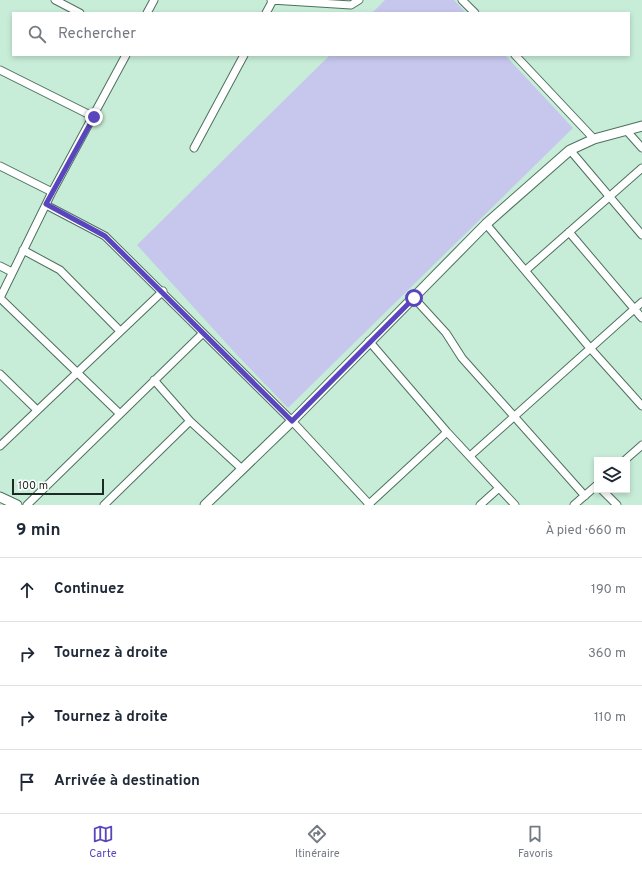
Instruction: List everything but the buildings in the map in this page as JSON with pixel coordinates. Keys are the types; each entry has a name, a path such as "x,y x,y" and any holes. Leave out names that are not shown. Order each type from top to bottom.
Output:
{"street":[{"path":"55,0 78,12"},
{"path":"148,12 154,0"},
{"path":"266,12 272,0 351,6 359,0"},
{"path":"462,0 474,12"},
{"path":"120,414 0,298 52,192 94,117 125,56"},
{"path":"194,148 243,56"},
{"path":"516,56 594,139"},
{"path":"0,70 94,117"},
{"path":"205,505 292,421 369,341 414,298 486,224 570,150 594,139 642,126"},
{"path":"626,130 642,148"},
{"path":"570,150 642,235"},
{"path":"0,166 52,192"},
{"path":"526,270 608,196 642,168"},
{"path":"46,204 105,236 163,292 202,334 292,421 369,505 447,432"},
{"path":"486,224 590,348 642,406"},
{"path":"569,232 642,318"},
{"path":"23,250 60,270 120,332"},
{"path":"0,266 12,272"},
{"path":"0,446 163,292"},
{"path":"414,298 446,333 462,358 585,496"},
{"path":"470,456 642,302"},
{"path":"27,505 202,334"},
{"path":"369,341 447,432 515,505"},
{"path":"0,374 37,410"},
{"path":"154,380 190,421 242,469"},
{"path":"104,505 190,421"},
{"path":"628,457 642,445"},
{"path":"480,505 499,488"},
{"path":"574,505 594,488"},
{"path":"605,493 617,505"},
{"path":"0,496 17,505"}],"shaded area":[{"path":"385,0 454,0 465,12 373,12"},
{"path":"329,56 506,56 573,128 288,408 237,355 137,245"}],"route":[{"path":"94,117 46,204 105,236 163,292 202,334 292,421 369,341 414,298"}]}
